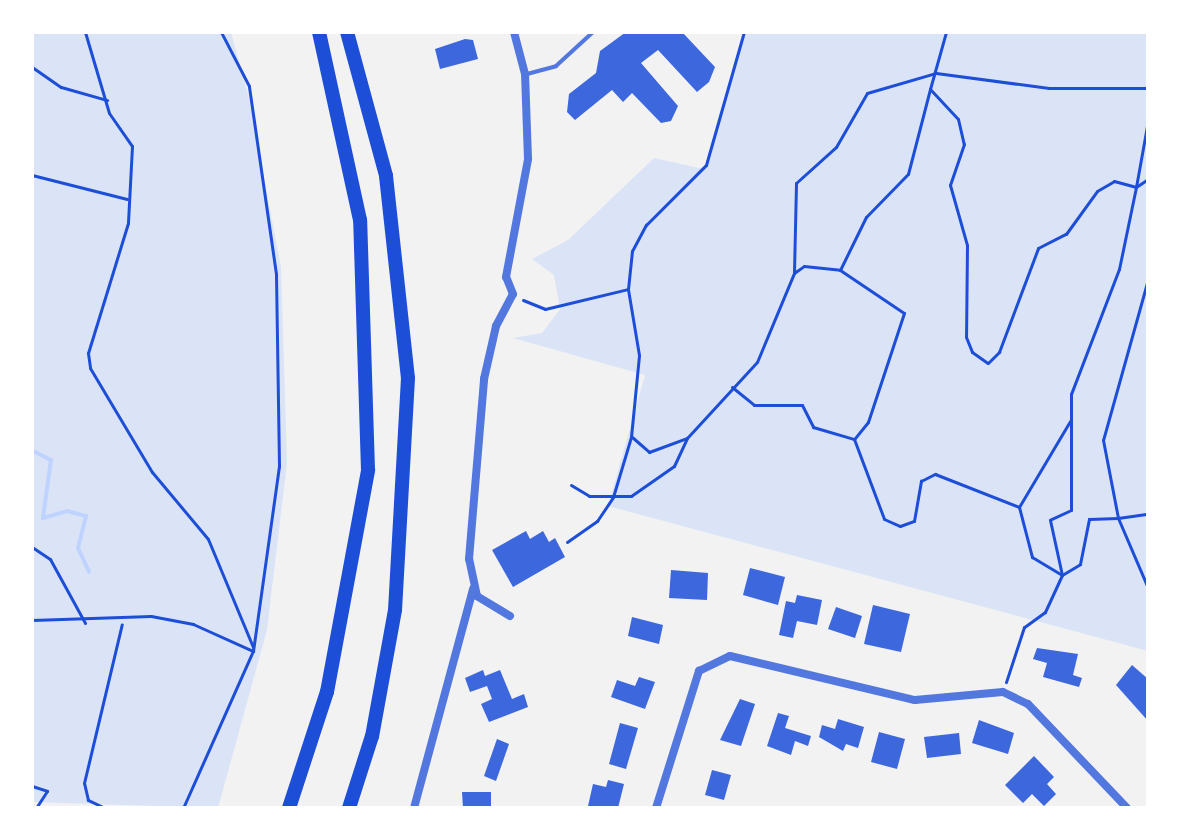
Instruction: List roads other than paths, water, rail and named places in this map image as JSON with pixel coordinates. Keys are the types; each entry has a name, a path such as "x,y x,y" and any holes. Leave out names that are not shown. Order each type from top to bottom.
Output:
{"highway":[{"path":"289,808 327,692 368,470 360,220 319,32"},
{"path":"347,32 386,176 408,378 395,610 372,736 349,808"}],"street":[{"path":"414,808 473,589 469,559 484,379 496,326 513,294 506,277 528,159 525,74 514,32"},
{"path":"473,589 492,611 510,616"},
{"path":"656,808 689,695 712,661 753,659 915,700 1003,692 1028,704 1127,808"}],"lane":[{"path":"525,74 556,66 593,32"}],"waterway":[{"path":"33,451 51,460 43,518 67,511 86,516 78,548 89,572"}]}
